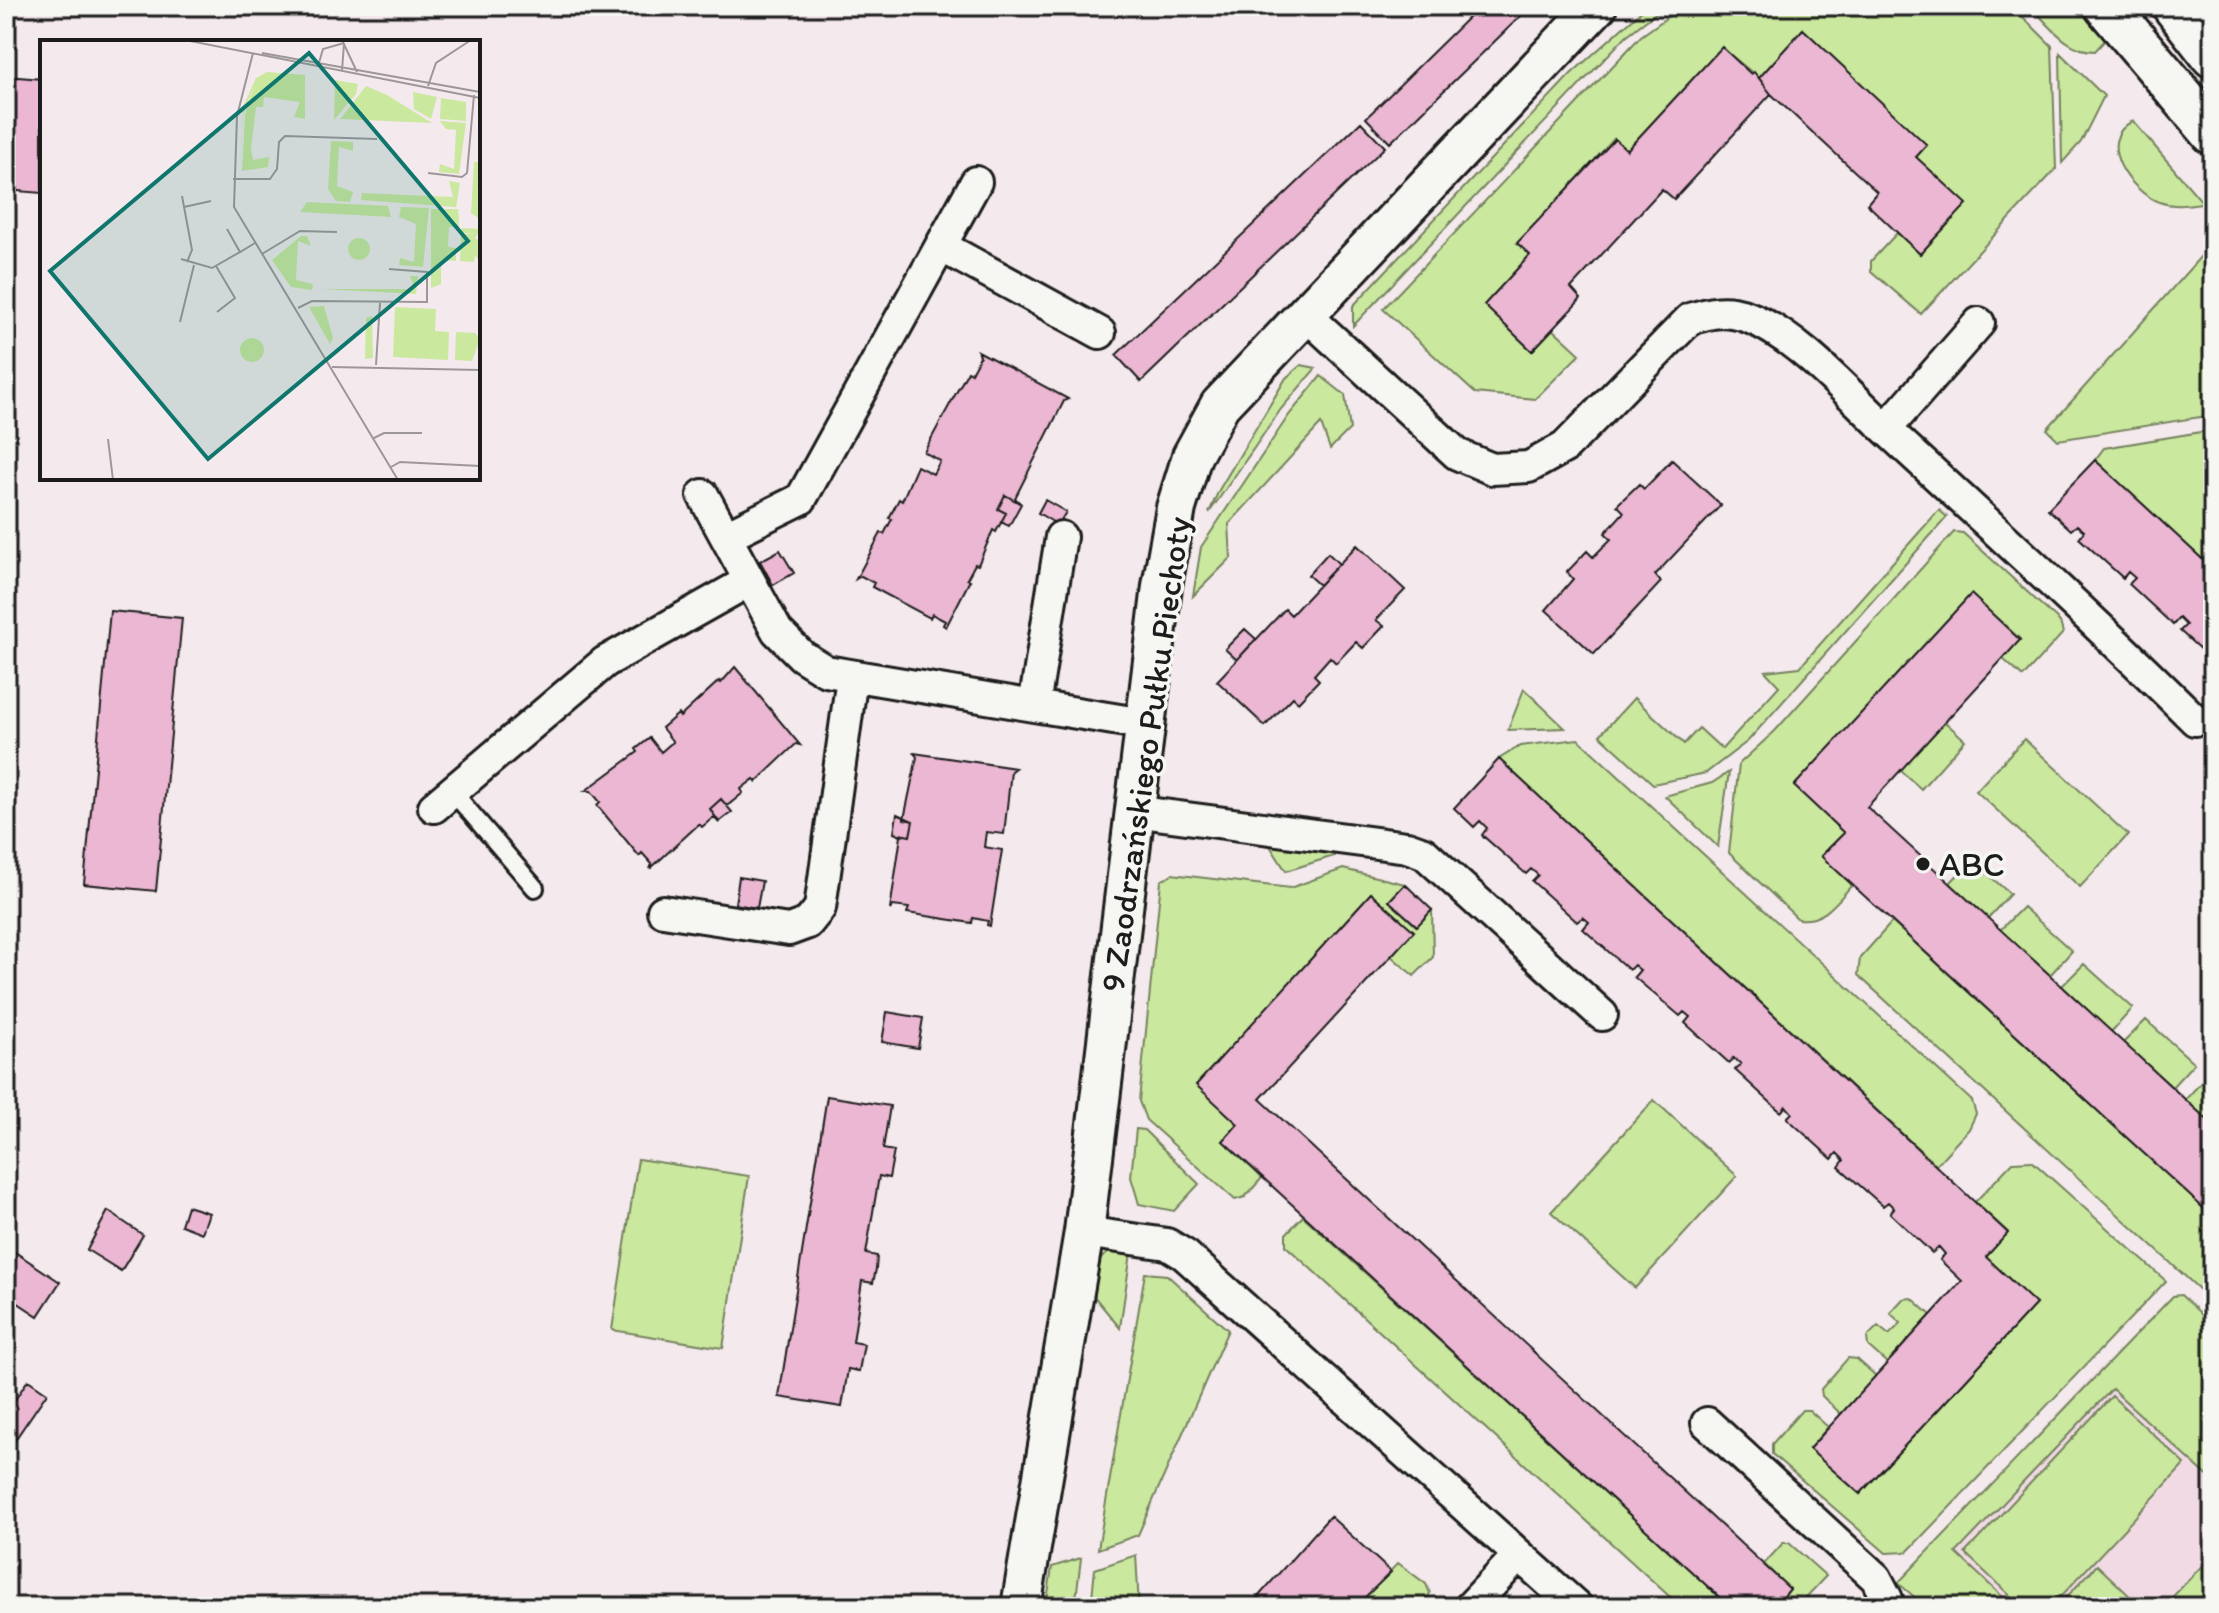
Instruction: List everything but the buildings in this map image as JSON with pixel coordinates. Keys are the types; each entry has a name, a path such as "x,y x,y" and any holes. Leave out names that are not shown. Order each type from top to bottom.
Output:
{"main road":[{"path":"2106,6 2207,114"},
{"path":"2174,6 2213,56"}],"street":[{"name":"9 Zaodrzańskiego Pułku Piechoty","path":"1021,1607 1084,1232 1133,811 1171,539 1192,456 1220,405 1597,6"},
{"path":"726,536 801,499 976,182"},
{"path":"941,246 1100,333"},
{"path":"1304,313 1457,454 1492,469 1529,467 1565,447 1690,319 1718,310 1749,317 1782,335 2080,607 2195,720"},
{"path":"1886,429 1979,323"},
{"path":"703,495 777,631 802,656 826,671 1144,724"},
{"path":"1034,706 1061,537"},
{"path":"443,799 605,662 749,581"},
{"path":"663,911 789,930 814,917 820,908 852,677"},
{"path":"1133,811 1407,847 1424,853 1602,1015"},
{"path":"1084,1232 1167,1244 1185,1255 1577,1607"},
{"path":"1707,1423 1876,1578 1887,1599 1885,1607"},
{"path":"1470,1607 1518,1556"}],"lane":[{"path":"443,799 535,888"}],"shaded area":[{"path":"2105,1363 2213,1464 2213,1607 1927,1607 1898,1583"}],"green space":[{"path":"1647,6 1665,6 1626,36 1353,326 1353,306 1571,74"},
{"path":"1683,6 2012,6 2052,46 2056,169 1921,314 1871,271 1871,261 1897,233 1920,254 1966,204 1916,157 1926,146 1803,29 1759,78 1722,48 1627,150 1614,139 1518,243 1530,255 1484,305 1532,351 1553,329 1580,354 1535,399 1475,393 1383,309 1641,36"},
{"path":"2030,6 2081,6 2107,38 2095,51 2075,47 2059,36"},
{"path":"2060,53 2104,96 2081,142 2062,163"},
{"path":"2133,121 2203,203 2176,205 2159,202 2128,177 2116,153 2116,141 2121,130"},
{"path":"2213,246 2213,415 2058,440 2047,429"},
{"path":"1301,365 1316,368 1281,409 1209,513 1219,490 1286,378"},
{"path":"1321,376 1345,395 1350,429 1330,449 1321,424 1229,524 1231,558 1193,596 1201,547 1289,415"},
{"path":"2213,430 2213,569 2095,460 2104,448"},
{"path":"1939,510 1947,517 1748,741 1706,773 1653,784 1600,735 1634,698 1684,744 1699,728 1722,749 1779,686 1765,671 1800,667"},
{"path":"1954,532 1963,533 2060,622 2063,633 2023,677 2003,659 2020,639 1971,595 1794,786 1844,833 1821,856 1852,885 1822,914 1798,919 1729,853 1739,764 1775,731"},
{"path":"1524,689 1565,728 1508,730"},
{"path":"1945,722 1965,740 1921,789 1900,770"},
{"path":"1578,739 1972,1101 1976,1114 1969,1129 1936,1165 1499,759 1520,746"},
{"path":"2024,739 2128,835 2080,887 1976,791"},
{"path":"1729,772 1718,847 1665,796 1712,783"},
{"path":"1267,841 1334,851 1334,856 1286,871"},
{"path":"1972,860 2010,894 1988,918 1950,883"},
{"path":"1343,869 1405,884 1389,901 1416,926 1432,910 1433,957 1414,976 1391,956 1414,931 1371,893 1197,1085 1238,1124 1223,1141 1262,1178 1245,1197 1235,1200 1146,1120 1139,1101 1161,881 1172,874 1290,888"},
{"path":"2023,907 2072,951 2050,975 2000,930"},
{"path":"1892,922 2213,1217 2213,1302 1858,975 1860,958"},
{"path":"2084,964 2133,1008 2111,1032 2062,986"},
{"path":"2146,1020 2194,1063 2172,1087 2123,1043"},
{"path":"2207,1076 2213,1082 2213,1125 2185,1100"},
{"path":"1654,1100 1737,1176 1635,1288 1551,1212"},
{"path":"1136,1129 1144,1130 1199,1184 1174,1211 1139,1204 1131,1177"},
{"path":"638,1159 749,1176 723,1348 612,1330"},
{"path":"2032,1161 2166,1281 1907,1552 1886,1553 1772,1454 1772,1444 1802,1410 1809,1410 1828,1427 1809,1449 1860,1494 2036,1304 1986,1257 2008,1232 1975,1202 2013,1162"},
{"path":"1303,1216 1730,1607 1681,1607 1286,1246 1286,1234"},
{"path":"1107,1253 1131,1253 1120,1328 1092,1294 1099,1262"},
{"path":"1145,1273 1167,1275 1228,1330 1138,1535 1098,1549"},
{"path":"2181,1295 2213,1325 2213,1481 2112,1389 1956,1553 2006,1600 2006,1607 1922,1607 1924,1605 1898,1583 2173,1296"},
{"path":"1912,1298 1931,1315 1887,1363 1868,1346 1867,1337 1878,1326 1889,1335 1901,1323 1890,1313 1903,1299"},
{"path":"1848,1358 1857,1359 1876,1376 1841,1414 1822,1396 1821,1389"},
{"path":"2112,1396 2185,1464 2051,1607 2022,1607 1965,1553"},
{"path":"1783,1543 1789,1543 1826,1576 1797,1607 1775,1607 1790,1589 1764,1564"},
{"path":"2213,1554 2213,1607 2163,1607"},
{"path":"1136,1555 1139,1607 1091,1607 1095,1569"},
{"path":"1081,1558 1075,1607 1046,1607 1052,1567"},
{"path":"1398,1563 1426,1584 1430,1593 1423,1607 1356,1607"},
{"path":"2097,1565 2134,1600 2128,1607 2057,1607"}],"place":[{"name":"ABC","path":"1923,864"}]}
